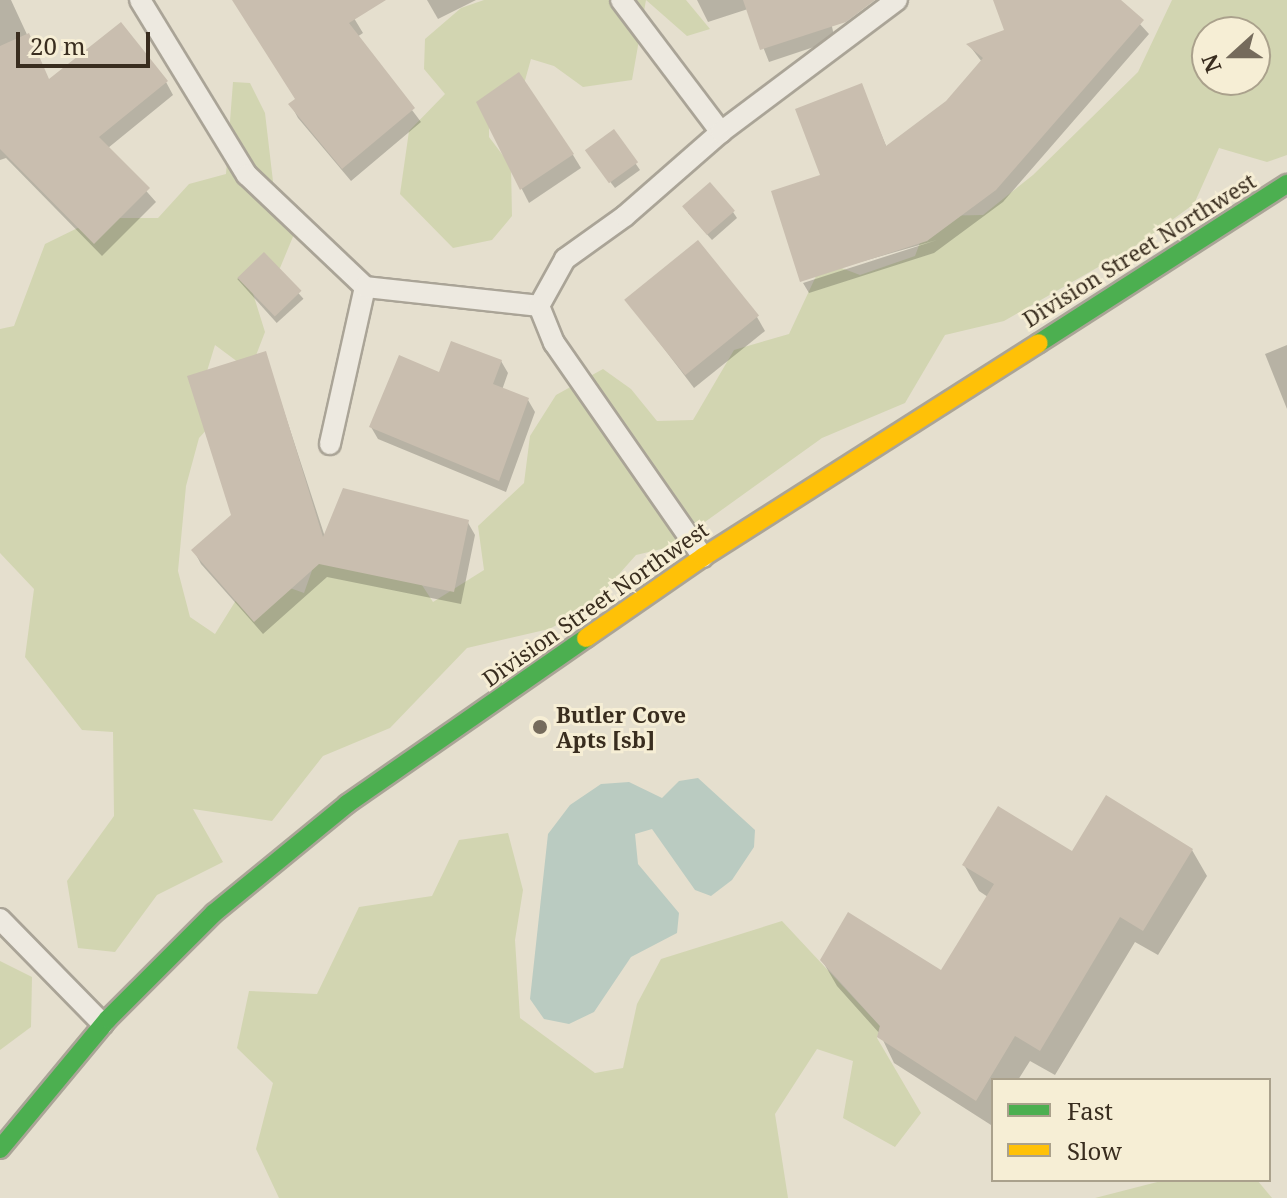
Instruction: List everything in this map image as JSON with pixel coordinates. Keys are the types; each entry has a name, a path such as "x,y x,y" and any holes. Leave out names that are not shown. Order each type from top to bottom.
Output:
{"street":[{"name":"Division Street Northwest","path":"0,1149 103,1024 214,913 347,804 703,557 1287,184"}],"lane":[{"path":"140,0 247,175 365,287 539,306"},
{"path":"621,0 721,132"},
{"path":"539,306 565,259 625,216 721,132 879,19 897,0"},
{"path":"330,444 365,287"},
{"path":"539,306 554,343 703,557"},
{"path":"0,919 103,1024"}],"green space":[{"path":"484,0 646,0 632,80 583,87 554,66 531,59 515,116 489,119 489,137 511,166 512,216 492,240 453,248 400,194 409,131 445,94 424,69 425,39 461,8"},
{"path":"646,0 686,0 710,29 687,36"},
{"path":"1172,0 1287,0 1287,155 1267,162 1219,148 1194,204 1142,242 1004,321 945,335 905,403 822,438 670,547 636,555 588,609 549,629 467,648 390,728 323,756 272,821 193,809 223,862 157,895 115,952 78,948 67,881 114,816 113,732 82,730 25,657 34,589 0,553 0,329 14,326 45,244 98,218 158,218 189,184 226,174 233,82 250,83 265,113 274,190 302,215 280,268 250,284 265,332 250,371 215,345 204,381 219,416 199,438 186,486 178,571 190,617 215,634 238,597 265,579 304,593 322,542 407,562 433,602 484,570 478,526 524,483 530,436 556,395 603,369 631,389 657,421 693,420 734,350 789,334 823,261 860,275 915,256 930,216 983,215 1033,175 1138,72"},
{"path":"508,833 523,890 515,940 520,1018 595,1073 623,1068 637,1004 661,959 782,921 880,1026 877,1038 921,1113 895,1147 843,1118 853,1061 817,1049 775,1114 788,1198 279,1198 256,1149 273,1083 237,1048 249,991 317,994 359,907 432,896 459,840"},
{"path":"0,961 32,977 31,1027 0,1050"},
{"path":"1157,1182 1259,1182 1272,1198 1095,1198"}],"shaded area":[{"path":"698,778 755,830 754,847 732,880 711,896 695,890 652,829 635,834 638,864 679,913 677,933 631,957 594,1012 569,1024 544,1019 530,999 548,834 570,805 601,784 629,782 662,798 679,781"}],"building":[{"path":"232,0 386,0 349,23 415,108 342,169 288,104 295,99"},
{"path":"743,0 875,0 846,22 760,50"},
{"path":"993,0 1121,0 1144,20 996,190 927,241 800,282 771,191 820,175 795,109 862,83 886,146 946,101 983,58 966,44 1004,30"},
{"path":"121,22 168,81 99,137 150,188 94,244 0,149 0,46 29,33 49,79"},
{"path":"519,72 574,154 520,190 476,102"},
{"path":"614,129 638,162 609,183 585,150"},
{"path":"710,182 735,211 707,235 682,206"},
{"path":"698,240 759,315 685,375 624,300"},
{"path":"264,252 302,291 275,317 237,278"},
{"path":"451,341 502,360 493,384 529,398 499,481 369,427 399,355 439,372"},
{"path":"266,351 323,537 343,488 469,520 454,592 319,564 254,622 191,550 231,515 187,376"},
{"path":"1106,795 1193,849 1143,931 1120,917 1040,1051 1015,1036 976,1101 877,1037 880,1026 820,960 848,912 941,970 994,884 962,865 998,806 1072,851"}],"traffic: fast":[{"path":"1039,343 1287,184"},
{"path":"0,1149 108,1019 214,913 347,804 586,638"}],"traffic: slow":[{"path":"586,638 703,557 1039,343"}],"place":[{"name":"Butler Cove Apts [sb]","path":"540,727"}]}
